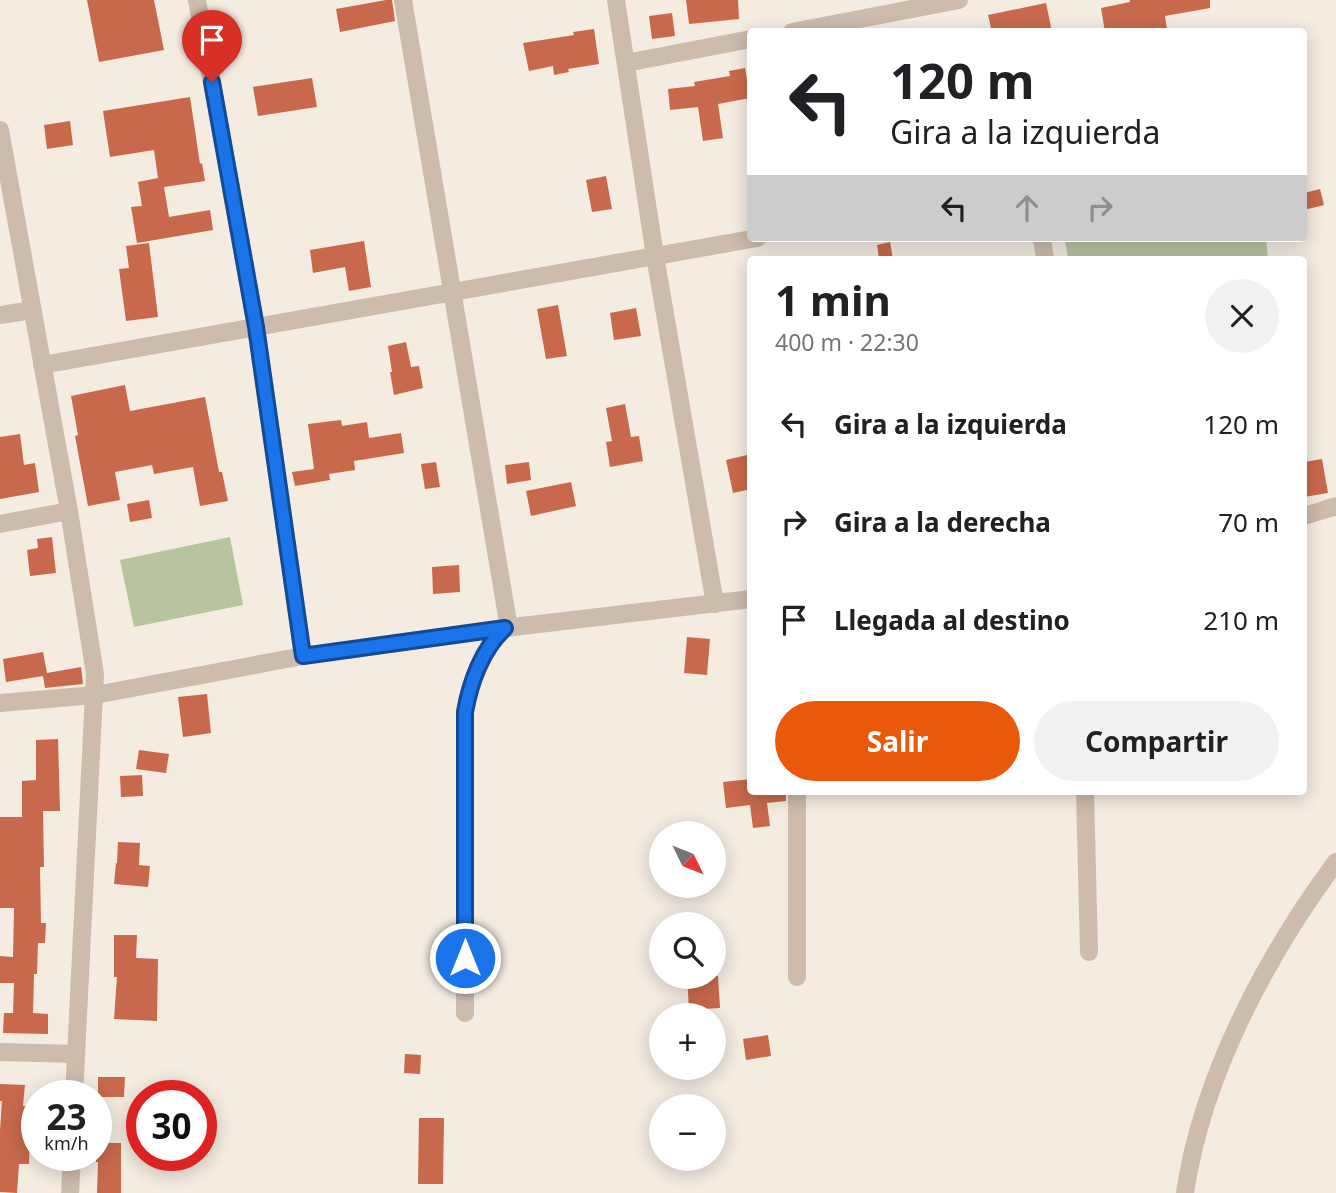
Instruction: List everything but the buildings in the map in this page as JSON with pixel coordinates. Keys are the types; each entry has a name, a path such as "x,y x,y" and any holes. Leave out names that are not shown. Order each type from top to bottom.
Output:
{"street":[{"path":"197,0 256,327 303,656"},
{"path":"403,0 507,628"},
{"path":"616,0 655,256 715,604"},
{"path":"811,28 931,3 959,0"},
{"path":"626,63 747,40"},
{"path":"0,130 69,511 95,674 75,1080"},
{"path":"42,365 747,240"},
{"path":"0,315 32,310"},
{"path":"1307,515 1336,506"},
{"path":"0,524 69,511"},
{"path":"0,703 95,695 303,656 747,600"},
{"path":"465,1013 465,712 468,694 489,647 496,636 507,628"},
{"path":"797,795 797,977"},
{"path":"1085,795 1089,952"},
{"path":"1185,1193 1200,1127 1218,1073 1244,1012 1296,921 1336,862"},
{"path":"0,1052 76,1054"},
{"path":"70,1193 71,1171"}],"green space":[{"path":"1066,242 1266,242 1268,256 1068,256"},
{"path":"230,537 243,605 134,627 120,560"}],"route":[{"path":"212,82 256,327 303,656 505,628 496,636 476,673 465,712 465,958"}]}
